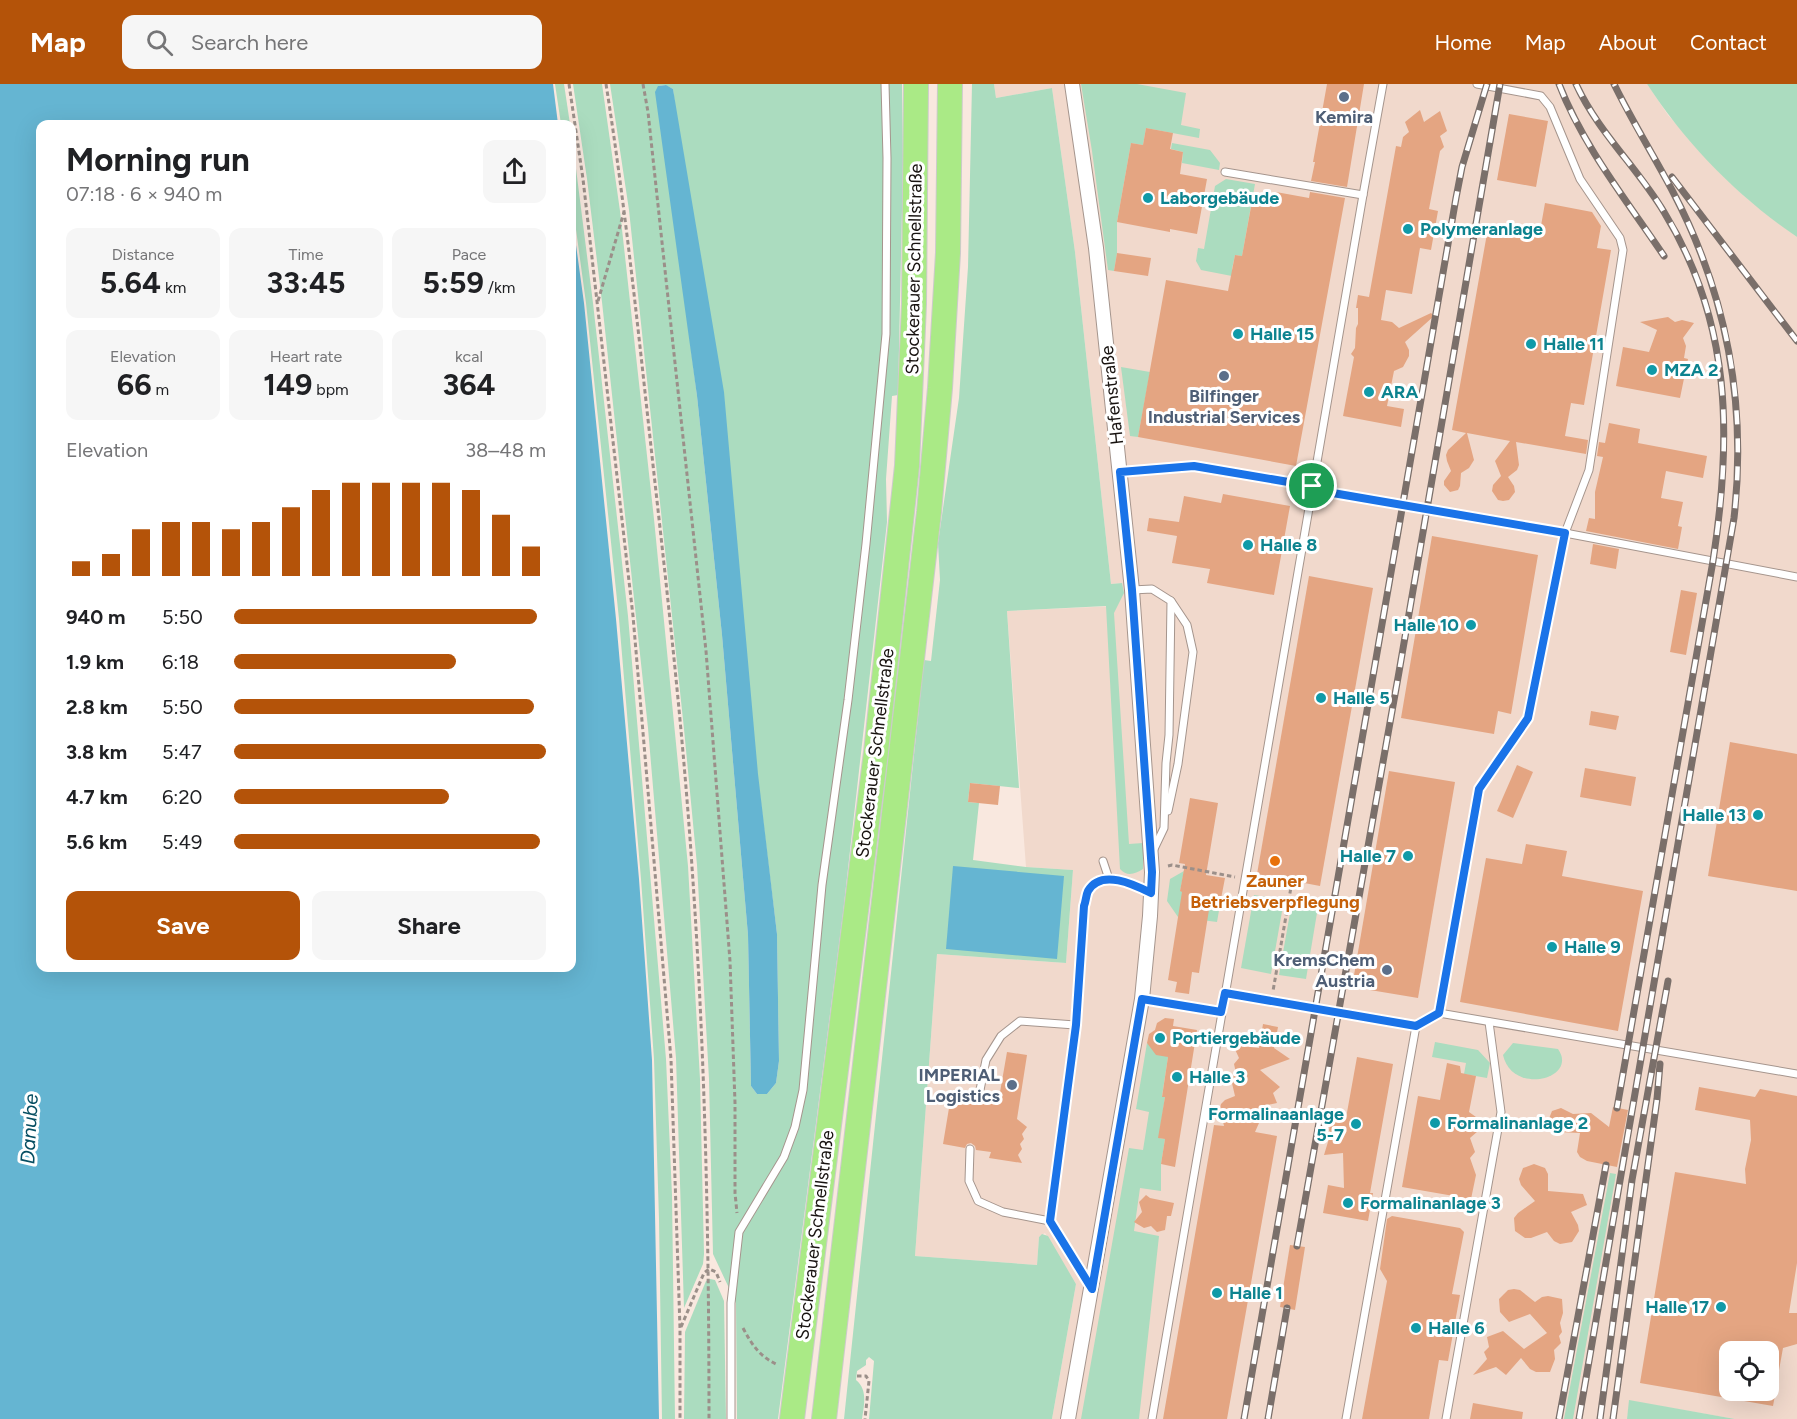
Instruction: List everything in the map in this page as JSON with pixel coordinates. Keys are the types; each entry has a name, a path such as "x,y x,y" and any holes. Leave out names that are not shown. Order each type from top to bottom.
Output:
{"highway":[{"name":"Stockerauer Schnellstraße","path":"792,1419 876,752 907,466 915,293 916,84"},
{"name":"Stockerauer Schnellstraße","path":"824,1419 929,512 940,388 948,253 950,84"},
{"path":"828,1384 829,1419"}],"street":[{"name":"Hafenstraße","path":"1068,1419 1142,999 1151,893 1151,856 1132,590 1096,248 1072,84"}],"lane":[{"path":"731,1419 731,1303 739,1232 784,1157 795,1126 803,1090 822,885 848,700 866,544 886,334 885,84"},
{"path":"1152,1419 1383,84"},
{"path":"1439,1013 1479,789 1528,718 1565,533 1589,470 1623,250 1620,238 1580,179 1550,107 1541,96 1477,84"},
{"path":"1225,172 1363,195"},
{"path":"1120,472 1194,466 1797,577"},
{"path":"1132,590 1152,589 1171,601 1187,626 1193,652 1178,764 1164,828 1151,856"},
{"path":"1164,828 1169,735 1171,601"},
{"path":"1103,861 1109,879"},
{"path":"1092,1289 1050,1221 1076,1025 1084,906 1089,890 1096,883 1109,879 1130,883 1151,893"},
{"path":"1225,993 1416,1026 1439,1013 1797,1074"},
{"path":"1142,999 1221,1012"},
{"path":"979,1095 986,1060 1001,1036 1020,1021 1076,1025"},
{"path":"1446,1419 1501,1112 1489,1022"},
{"path":"1346,1419 1416,1026"},
{"path":"970,1149 969,1181 978,1201 1003,1212 1050,1221"}],"path":[{"path":"568,84 574,120"},
{"path":"606,84 625,211 660,531 692,865 704,1079 709,1269 709,1419"},
{"path":"643,84 671,316 706,651 730,961 735,1103 735,1193 739,1232"},
{"path":"576,135 633,616 671,1059 680,1328 680,1419"},
{"path":"597,302 625,211"},
{"path":"857,1376 866,1376 869,1381 866,1419"}],"shaded area":[{"path":"994,84 1647,84 1668,115 1717,170 1744,196 1797,237 1797,1419 1735,1419 1630,1401 1627,1419 1052,1419 1076,1284 1045,1233 1039,1237 1037,1265 915,1256 937,954 1066,963 1073,870 1026,867 1007,611 1116,606 1122,583 1111,584 1075,252 1052,88 996,98"}],"green space":[{"path":"555,84 564,84 569,120 560,120"},
{"path":"573,84 602,84 620,211 654,519 688,866 700,1079 704,1254 703,1264 684,1308 676,1058 648,728 602,302"},
{"path":"610,84 902,84 903,163 898,395 892,396 886,479 887,522 843,913 778,1419 737,1419 736,1303 713,1254 709,1079 697,865 629,210","holes":["665,85 673,89 777,934 779,1061 776,1083 767,1094 757,1094 751,1086 748,935 722,635 697,396 658,86"]},
{"path":"972,84 994,84 996,98 1052,88 1075,252 1111,584 1122,583 1124,593 1114,613 1129,844 1143,843 1143,869 1131,874 1120,869 1106,606 1007,611 1019,788 970,783 968,802 979,803 973,860 1073,870 1066,963 937,954 915,1256 1037,1265 1039,1237 1042,1234 1048,1236 1076,1284 1052,1419 869,1419 874,1361 869,1357 866,1365 857,1371 856,1380 864,1393 862,1419 844,1419 924,660 931,661 940,580 938,543 959,398 968,267"},
{"path":"1081,84 1137,84 1186,93 1181,125 1200,129 1199,138 1146,128 1143,145 1131,143 1117,222 1117,253 1114,271 1108,270"},
{"path":"1647,84 1797,84 1797,237 1754,205 1714,168 1679,128"},
{"path":"1172,143 1210,150 1220,163 1219,170 1182,163 1183,152 1171,149"},
{"path":"576,169 628,616 666,1059 672,1195 675,1419 662,1419 654,1059 619,619 586,303 576,229"},
{"path":"1226,179 1255,184 1242,256 1235,255 1232,269 1237,277 1201,270 1196,261 1198,248 1204,249 1215,186"},
{"path":"1121,367 1150,372 1138,437 1130,436"},
{"path":"1184,871 1180,891 1221,899 1217,922 1178,917 1167,901 1170,879"},
{"path":"1254,895 1284,900 1271,974 1241,968"},
{"path":"1292,902 1318,907 1306,979 1279,975"},
{"path":"1435,1042 1478,1050 1490,1063 1487,1078 1464,1074 1466,1063 1432,1057"},
{"path":"1147,1043 1168,1057 1159,1138 1165,1139 1161,1164 1161,1191 1140,1188 1134,1231 1159,1236 1139,1419 1081,1419 1129,1148 1143,1150 1149,1112 1136,1109"},
{"path":"1513,1043 1558,1049 1562,1060 1560,1068 1552,1075 1542,1079 1518,1076 1509,1068 1503,1055"},
{"path":"1610,1173 1616,1174 1573,1419 1564,1419"},
{"path":"715,1280 724,1301 726,1419 684,1419 685,1332 706,1281"},
{"path":"1629,1400 1735,1419 1627,1419"}],"water":[{"name":"Danube","path":"0,84 553,84 558,120 36,120 36,972 576,972 576,245 616,619 652,1060 659,1419 0,1419"},
{"path":"666,85 673,89 724,392 758,774 777,934 779,1061 776,1083 767,1094 757,1094 751,1086 748,935 722,635 697,396 655,92 658,86"},
{"path":"953,866 1064,876 1057,959 946,949"}],"building":[{"path":"1327,84 1364,84 1347,187 1311,181"},
{"path":"1420,110 1424,122 1440,111 1447,131 1440,136 1444,147 1440,151 1429,209 1438,211 1431,250 1420,248 1412,294 1386,290 1381,320 1392,322 1399,328 1431,313 1434,316 1405,342 1409,356 1403,367 1394,371 1387,406 1404,409 1401,427 1343,416 1354,357 1351,354 1355,348 1358,324 1358,308 1356,308 1358,295 1369,297 1396,146 1401,147 1403,137 1409,132 1405,122"},
{"path":"1509,114 1548,121 1536,187 1497,180"},
{"name":"Laborgebäude","path":"1146,128 1173,133 1170,149 1183,152 1180,174 1207,179 1197,234 1170,229 1170,232 1117,222 1131,143 1143,145"},
{"name":"Halle 15","path":"1276,192 1309,198 1310,192 1345,198 1296,466 1138,437 1166,280 1228,291 1235,255 1242,256 1253,196 1275,200"},
{"name":"Halle 11","path":"1545,203 1592,212 1601,226 1597,248 1611,250 1584,405 1571,403 1565,436 1588,440 1586,454 1516,442 1519,465 1517,470 1508,477 1515,492 1509,500 1503,501 1498,500 1492,491 1493,485 1501,476 1495,461 1510,441 1467,433 1474,460 1469,468 1461,473 1458,490 1450,492 1444,485 1451,471 1446,455 1448,450 1466,433 1452,430 1488,228 1539,237"},
{"path":"1117,253 1151,258 1148,276 1114,271"},
{"name":"MZA 2","path":"1668,317 1675,322 1682,320 1694,323 1683,338 1686,346 1684,358 1688,359 1680,398 1616,386 1623,347 1649,352 1657,330 1640,322"},
{"path":"1609,423 1640,429 1638,443 1707,456 1703,478 1666,471 1661,498 1683,502 1678,526 1682,527 1678,549 1586,531 1589,518 1595,519 1595,492 1603,457 1597,456 1599,442 1605,443"},
{"name":"Halle 8","path":"1223,494 1290,506 1274,595 1207,583 1210,569 1172,563 1177,536 1147,531 1149,518 1179,522 1184,496 1221,503"},
{"name":"Halle 10","path":"1432,536 1538,555 1511,714 1498,711 1494,734 1401,718"},
{"path":"1593,544 1619,549 1616,569 1590,564"},
{"name":"Halle 5","path":"1309,576 1373,588 1320,886 1257,874"},
{"path":"1681,590 1697,593 1686,655 1670,652"},
{"path":"1591,711 1619,716 1616,730 1589,725"},
{"name":"Halle 13","path":"1730,742 1797,754 1797,891 1708,876"},
{"path":"1517,765 1533,772 1513,818 1497,811"},
{"path":"1585,768 1636,777 1631,806 1580,797"},
{"name":"Halle 7","path":"1389,771 1455,782 1418,998 1352,987"},
{"path":"970,783 1000,786 998,805 968,802"},
{"path":"1190,798 1218,803 1206,875 1225,878 1221,899 1211,897 1199,973 1192,972 1189,994 1175,992 1177,982 1168,980 1182,892 1180,891 1185,864 1179,863"},
{"name":"Halle 9","path":"1526,844 1567,851 1562,876 1643,891 1618,1031 1460,1002 1486,858 1522,864"},
{"path":"1165,1018 1174,1019 1173,1026 1197,1030 1175,1167 1161,1164 1165,1139 1158,1138 1165,1097 1162,1097 1168,1057 1156,1055 1147,1043 1149,1034 1155,1030 1157,1023"},
{"name":"Halle 1","path":"1263,1024 1278,1027 1274,1048 1290,1059 1260,1070 1280,1087 1273,1093 1277,1103 1263,1106 1263,1114 1255,1132 1277,1136 1227,1419 1163,1419 1214,1125 1224,1126 1221,1104 1235,1096 1231,1079 1236,1073 1234,1064 1239,1058 1233,1045 1259,1048"},
{"path":"1007,1052 1027,1055 1017,1119 1027,1127 1022,1134 1024,1139 1020,1144 1022,1149 1018,1155 1022,1163 989,1158 991,1152 976,1150 971,1143 965,1148 943,1144 952,1090 974,1094 978,1101 985,1095 999,1098"},
{"name":"Formalinaanlage 5-7","path":"1357,1057 1393,1064 1370,1193 1373,1193 1368,1221 1323,1213 1328,1185 1344,1188 1343,1153 1324,1155 1331,1132 1329,1131 1331,1115 1346,1118"},
{"name":"Formalinanlage 2","path":"1447,1063 1460,1066 1461,1073 1476,1076 1469,1112 1480,1124 1478,1131 1470,1138 1475,1152 1470,1158 1476,1175 1471,1199 1402,1187 1418,1096 1440,1100"},
{"name":"Halle 17","path":"1699,1087 1755,1097 1760,1089 1797,1096 1797,1263 1789,1313 1797,1313 1797,1344 1783,1348 1779,1370 1779,1341 1719,1341 1719,1397 1640,1383 1675,1172 1746,1184 1745,1169 1751,1140 1750,1120 1695,1110"},
{"path":"1613,1107 1628,1110 1617,1167 1587,1161 1580,1157 1577,1152 1580,1133 1558,1132 1553,1130 1548,1121 1552,1111 1561,1108 1573,1114 1591,1113 1609,1127"},
{"path":"1534,1164 1545,1168 1548,1174 1548,1191 1583,1194 1587,1205 1571,1212 1579,1231 1572,1242 1560,1244 1554,1241 1547,1232 1525,1238 1515,1231 1514,1218 1535,1201 1521,1185 1519,1179 1523,1168"},
{"path":"1146,1195 1174,1203 1171,1216 1167,1216 1165,1230 1157,1232 1151,1226 1144,1228 1134,1222 1142,1212 1139,1202"},
{"name":"Halle 6","path":"1392,1216 1460,1228 1464,1232 1452,1294 1460,1295 1448,1361 1439,1360 1429,1419 1362,1419 1387,1281 1380,1269 1387,1219"},
{"path":"1290,1245 1305,1247 1295,1310 1280,1307"},
{"path":"1508,1290 1520,1290 1535,1302 1548,1296 1562,1299 1563,1313 1560,1323 1562,1332 1559,1336 1561,1343 1554,1350 1555,1359 1550,1372 1536,1372 1530,1369 1521,1358 1506,1375 1496,1367 1473,1375 1487,1359 1484,1352 1489,1347 1487,1337 1503,1331 1524,1349 1547,1333 1530,1314 1509,1322 1500,1312 1499,1299"},
{"name":"Halle 17","path":"1744,1401 1774,1401 1773,1406"},
{"path":"1473,1403 1523,1412 1522,1419 1470,1419"}],"railway":[{"path":"1244,1419 1456,198 1462,167 1487,84"},
{"path":"1297,1246 1500,84"},
{"path":"1559,84 1593,151 1664,256"},
{"path":"1576,84 1595,118 1664,212 1686,254 1703,296 1714,339 1721,382 1724,425 1723,470 1713,561 1617,1108"},
{"path":"1579,1419 1734,518 1737,475 1738,433 1735,391 1729,350 1707,270 1692,231 1673,192 1614,84"},
{"path":"1672,177 1797,341"},
{"path":"1600,1419 1632,1180 1668,981"},
{"path":"1613,1419 1660,1064"},
{"path":"1559,1419 1606,1165"},
{"path":"1268,1419 1287,1308"}],"place":[{"name":"Kemira","path":"1344,97"},
{"name":"Laborgebäude","path":"1148,198"},
{"name":"Polymeranlage","path":"1408,229"},
{"name":"Halle 15","path":"1238,334"},
{"name":"Halle 11","path":"1531,344"},
{"name":"MZA 2","path":"1652,370"},
{"name":"Bilfinger Industrial Services","path":"1224,376"},
{"name":"ARA","path":"1369,392"},
{"name":"Halle 8","path":"1248,545"},
{"name":"Halle 10","path":"1471,625"},
{"name":"Halle 5","path":"1321,698"},
{"name":"Halle 13","path":"1758,815"},
{"name":"Halle 7","path":"1408,856"},
{"name":"Zauner Betriebsverpflegung","path":"1275,861"},
{"name":"Halle 9","path":"1552,947"},
{"name":"KremsChem Austria","path":"1387,970"},
{"name":"Portiergebäude","path":"1160,1038"},
{"name":"Halle 3","path":"1177,1077"},
{"name":"IMPERIAL Logistics","path":"1012,1085"},
{"name":"Formalinanlage 2","path":"1435,1123"},
{"name":"Formalinaanlage 5-7","path":"1356,1124"},
{"name":"Formalinanlage 3","path":"1348,1203"},
{"name":"Halle 1","path":"1217,1293"},
{"name":"Halle 17","path":"1721,1307"},
{"name":"Halle 6","path":"1416,1328"}],"route":[{"path":"1194,466 1312,486 1327,492 1565,533 1528,718 1479,789 1439,1013 1416,1026 1225,993 1221,1012 1142,999 1092,1289 1050,1221 1076,1025 1084,906 1089,890 1096,883 1109,879 1130,883 1151,893 1152,872 1132,590 1120,472 1194,466"}]}
